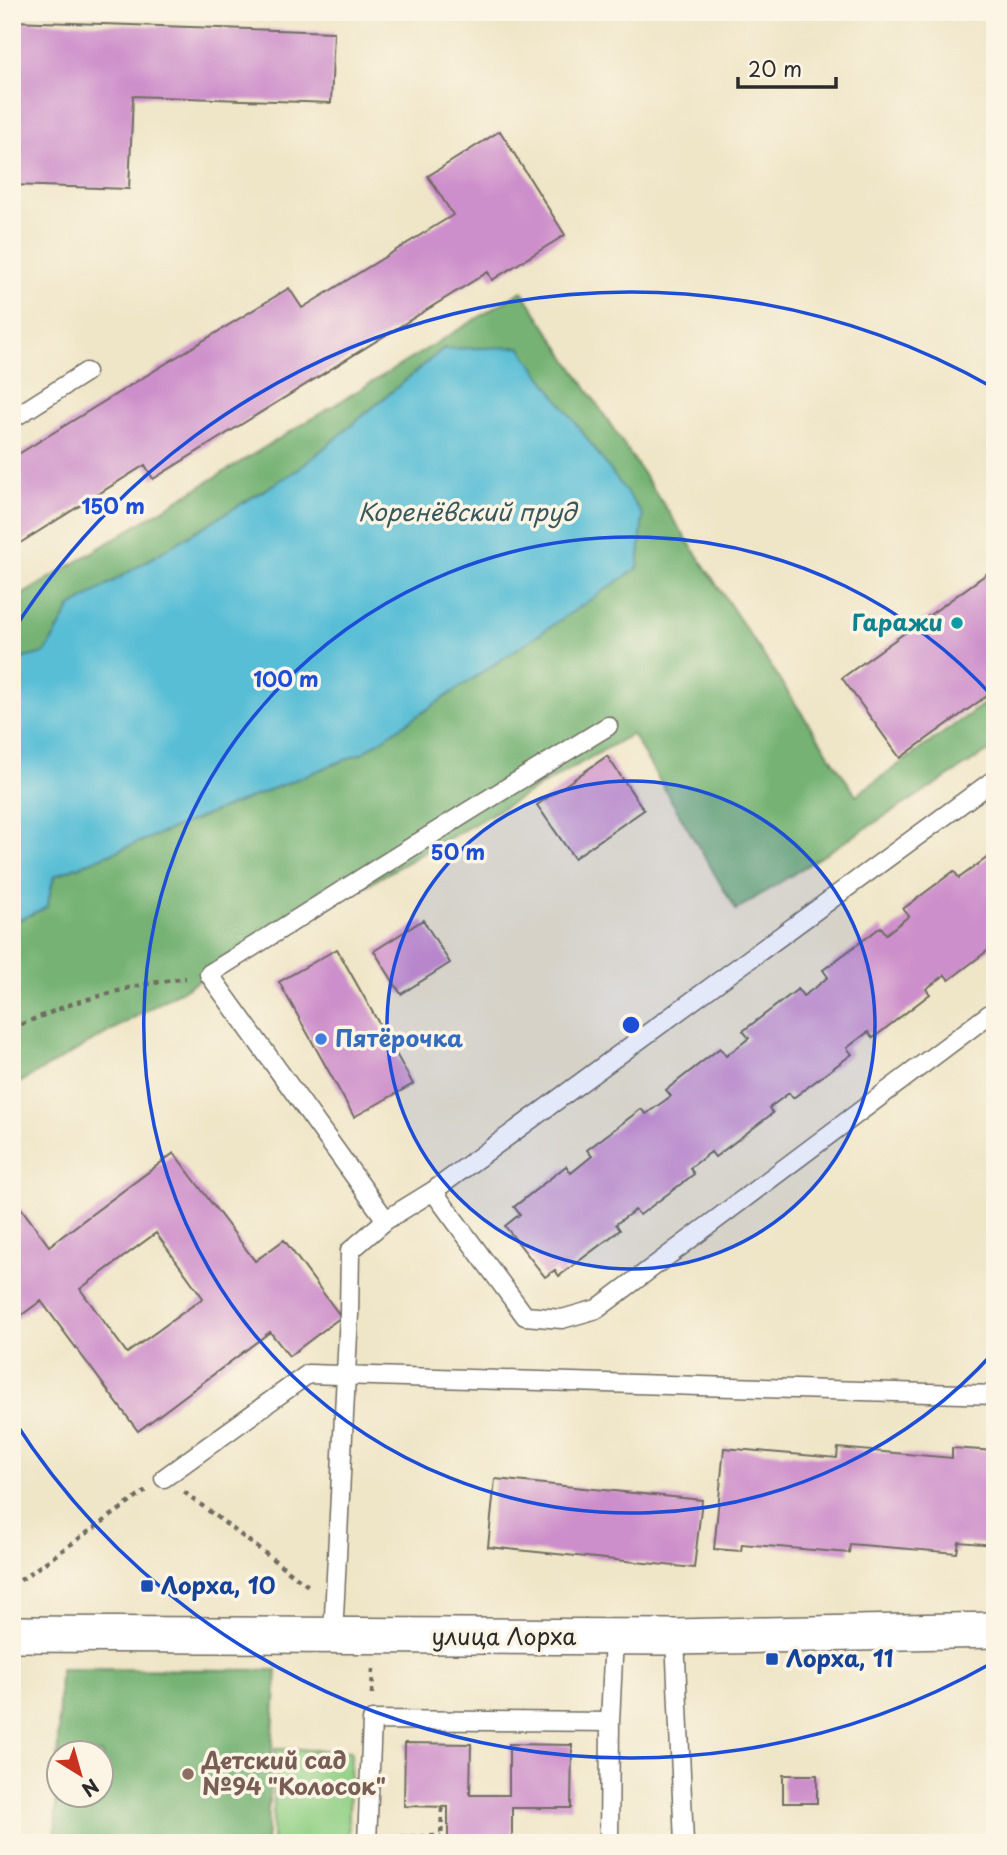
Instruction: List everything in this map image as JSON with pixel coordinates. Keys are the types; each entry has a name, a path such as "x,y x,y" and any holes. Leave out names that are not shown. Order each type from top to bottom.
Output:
{"street":[{"name":"улица Лорха","path":"12,1633 333,1621 614,1637 995,1630"}],"lane":[{"path":"12,419 86,372"},
{"path":"386,1220 209,974 608,726"},
{"path":"333,1621 350,1251 386,1220 433,1191 995,779"},
{"path":"433,1191 525,1316 562,1319 597,1308 995,1010"},
{"path":"164,1478 308,1374 995,1395"},
{"path":"609,1843 614,1637"},
{"path":"675,1637 684,1843"},
{"path":"368,1840 372,1720 610,1722"}],"path":[{"path":"12,1028 74,1003 140,985 209,974"},
{"path":"12,1586 164,1478 333,1621"},
{"path":"372,1693 373,1660"},
{"path":"442,1807 442,1843"},
{"path":"368,1840 442,1836"}],"green space":[{"path":"522,291 856,795 995,696 995,747 736,910 632,734 12,1087 12,923 47,907 54,876 362,753 443,349 299,469 71,607 45,653 12,661 12,601"},
{"path":"60,1669 277,1670 266,1843 55,1843 56,1810 116,1810 116,1740 58,1740"},
{"path":"275,1749 351,1751 348,1843 272,1843"}],"water":[{"name":"Коренёвский пруд","path":"520,347 643,515 638,568 362,753 54,876 47,907 12,923 12,661 45,653 71,607 299,469 443,349"}],"building":[{"path":"12,21 334,32 331,103 133,96 129,189 12,185"},
{"path":"500,131 565,235 492,280 488,272 153,479 145,465 12,548 12,458 289,288 302,308 453,215 428,176"},
{"name":"Гаражи","path":"995,568 995,690 900,758 842,678"},
{"path":"607,756 644,810 574,858 537,805"},
{"path":"995,852 995,945 949,980 945,975 926,989 930,994 873,1038 868,1032 847,1048 852,1054 793,1098 789,1093 769,1108 773,1113 715,1157 711,1152 690,1168 694,1174 640,1215 635,1210 616,1224 620,1230 559,1276 555,1270 545,1277 505,1226 520,1214 514,1207 566,1166 571,1173 592,1156 587,1150 641,1109 646,1114 671,1096 666,1090 720,1048 726,1056 749,1038 743,1031 798,989 803,996 816,987 828,977 823,970 881,927 886,934 909,916 903,909 954,871 959,878"},
{"path":"423,920 450,963 401,994 374,951"},
{"path":"337,949 413,1084 354,1117 279,982"},
{"path":"174,1153 255,1261 284,1240 341,1317 289,1356 270,1332 138,1431 41,1301 12,1322 12,1215 21,1208 49,1246","holes":["156,1233 203,1298 127,1353 80,1289"]},
{"path":"724,1448 837,1458 838,1448 952,1458 952,1448 995,1451 995,1545 959,1542 957,1553 850,1544 849,1553 742,1544 741,1551 714,1549"},
{"path":"495,1479 702,1500 694,1568 488,1547"},
{"path":"405,1743 471,1744 470,1795 509,1795 509,1744 572,1745 571,1808 512,1808 512,1843 448,1843 448,1807 404,1806"},
{"path":"783,1775 817,1775 817,1803 783,1803"}],"place":[{"name":"Гаражи","path":"957,623"},
{"name":"Пятёрочка","path":"321,1039"},
{"name":"Лорха, 10","path":"147,1586"},
{"name":"Лорха, 11","path":"772,1659"},
{"name":"Детский сад №94 \"Колосок\"","path":"188,1774"}]}
